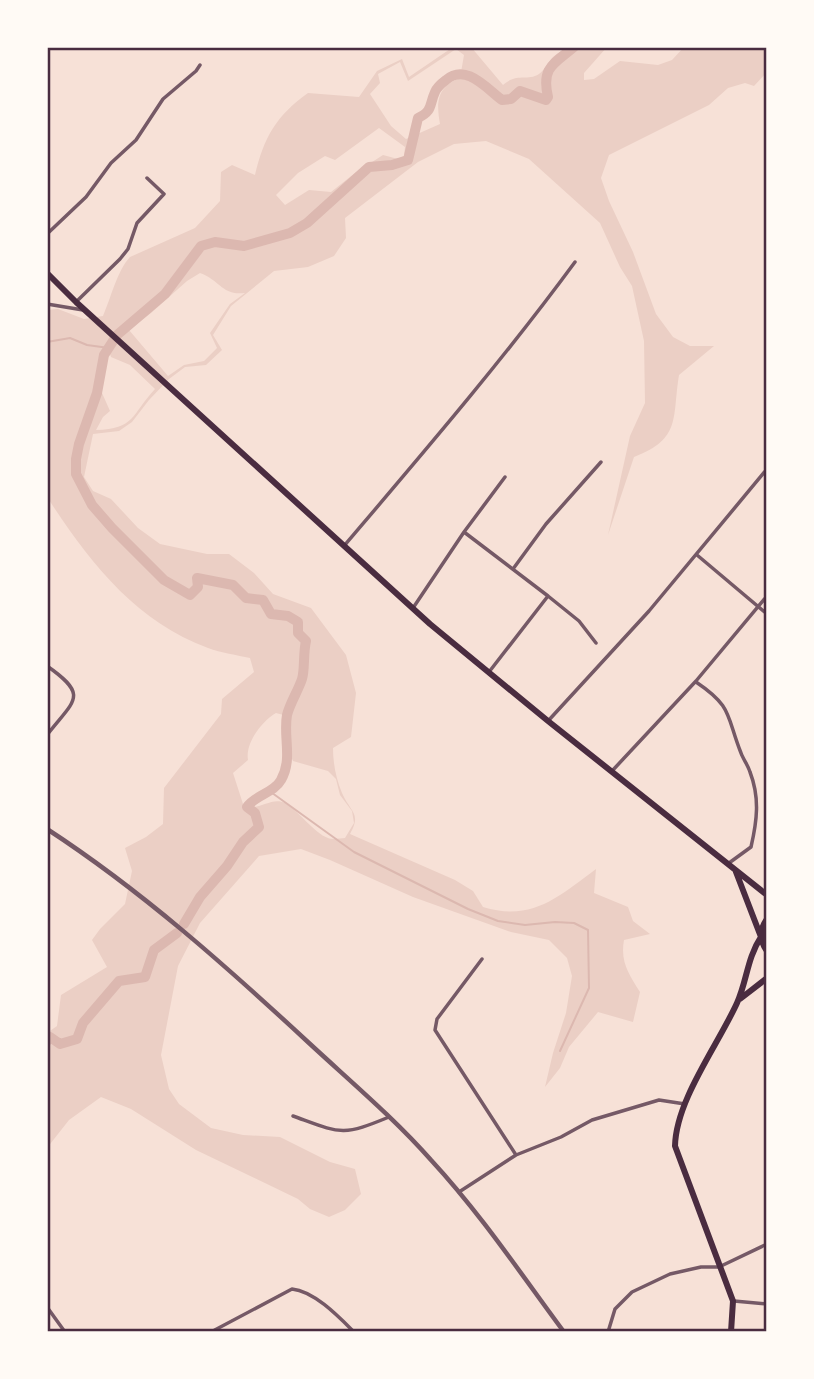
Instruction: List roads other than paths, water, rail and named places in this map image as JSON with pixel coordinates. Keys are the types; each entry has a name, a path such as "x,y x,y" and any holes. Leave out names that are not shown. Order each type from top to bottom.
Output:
{"highway":[{"path":"47,273 413,608 548,721 767,895"},
{"path":"736,870 767,951"},
{"path":"731,1332 733,1301 675,1146 675,1131 685,1104 738,1001 750,956 767,919"},
{"path":"738,1001 767,978"}],"street":[{"path":"47,234 86,197 111,163 136,140 163,99 200,65"},
{"path":"76,302 120,259 128,249 136,223 164,194 147,178"},
{"path":"344,546 459,410 575,262"},
{"path":"47,304 86,311"},
{"path":"513,569 546,524 601,462"},
{"path":"548,721 697,555 766,472"},
{"path":"413,608 505,477"},
{"path":"464,532 579,621 596,643"},
{"path":"697,555 767,614"},
{"path":"489,672 548,596"},
{"path":"612,771 696,681 767,596"},
{"path":"47,666 69,681 74,690 73,701 47,735"},
{"path":"696,681 717,696 731,718 755,790 757,823 751,847 727,864"},
{"path":"47,829 120,879 234,974 389,1117 459,1192 564,1332"},
{"path":"482,959 437,1019 435,1030 516,1155"},
{"path":"459,1192 516,1155 561,1137 592,1120 651,1101 685,1104"},
{"path":"292,1116 339,1132 358,1130 389,1117"},
{"path":"608,1332 615,1309 632,1292 670,1274 701,1267 721,1266 767,1244"},
{"path":"211,1332 292,1289 299,1290 318,1302 354,1332"},
{"path":"733,1301 767,1304"},
{"path":"47,1307 65,1332"}],"waterway":[{"path":"184,924 200,897 227,866 243,842 259,827 255,813 247,807 278,784 285,772 287,715 302,679 306,641 298,633 298,622 288,616 271,614 263,600 246,598 233,585 197,578 198,587 190,595 164,580 92,505 76,474 76,459 97,393 104,355 117,335 165,294 201,246 215,242 244,246 290,233 307,223 369,167 408,160 418,118 428,110 440,85 453,75 461,74 476,79 502,100 511,99 520,91 546,100 548,72 555,62 574,47"},
{"path":"47,342 70,338 87,345 109,348"},
{"path":"268,790 354,852 468,909 498,921 525,925 574,923 588,930 589,988 560,1051"},
{"path":"47,1041 50,1037 60,1044 77,1039 83,1023 119,981 145,977 154,950 177,933"}]}
